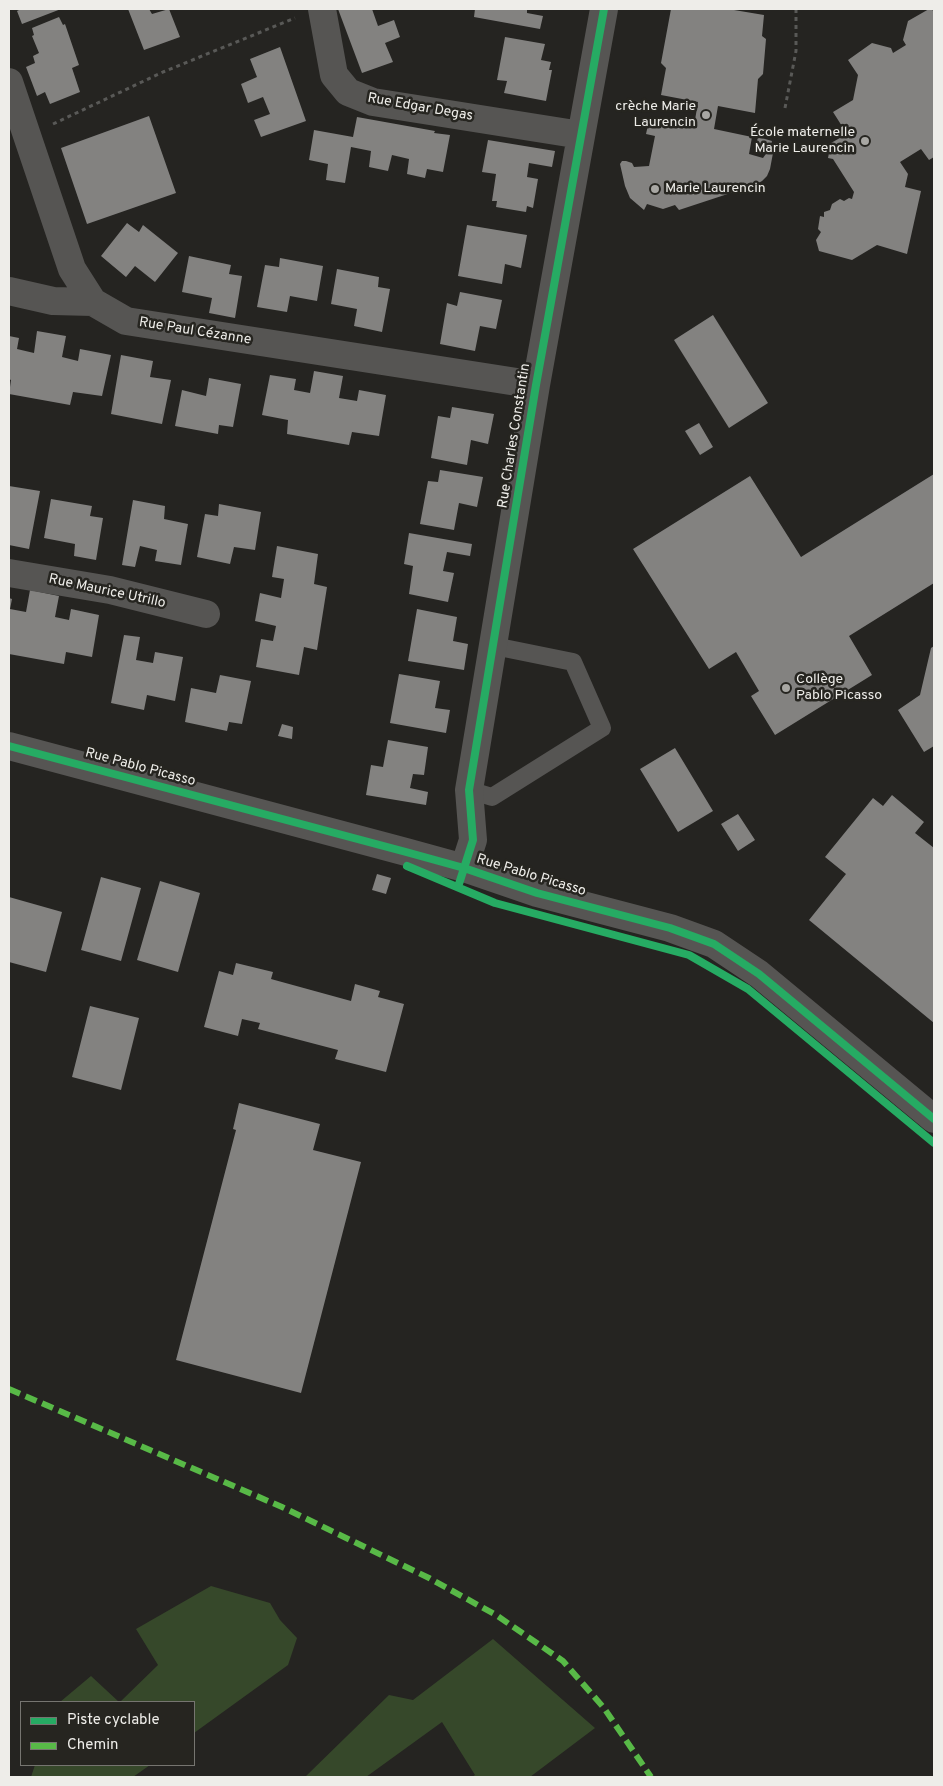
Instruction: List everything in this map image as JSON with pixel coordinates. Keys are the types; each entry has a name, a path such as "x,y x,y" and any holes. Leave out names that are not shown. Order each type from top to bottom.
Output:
{"street":[{"name":"Rue Charles Constantin","path":"464,868 473,840 470,790 536,385 604,9"},
{"name":"Rue Edgar Degas","path":"311,12 334,75 348,92 373,102 581,135"},
{"name":"Rue Paul Cézanne","path":"9,82 72,269 93,302 126,321 536,385"},
{"path":"9,291 53,301 93,302"},
{"name":"Rue Maurice Utrillo","path":"9,573 110,590 206,614"},
{"name":"Rue Pablo Picasso","path":"9,746 464,868 537,893 670,928 714,944 759,974 934,1120"}],"lane":[{"path":"470,790 492,797 602,728 573,662 494,646"}],"path":[{"path":"785,108 796,51 796,9"},
{"path":"28,136 163,72 311,12"}],"green space":[{"path":"211,1586 270,1603 280,1620 297,1638 288,1665 195,1732 195,1701 121,1701 158,1665 136,1629"},
{"path":"493,1639 595,1728 530,1777 472,1777 475,1775 442,1722 366,1777 305,1777 389,1695 413,1700"},
{"path":"91,1676 118,1701 61,1701"},
{"path":"35,1766 149,1766 133,1777 31,1777"}],"building":[{"path":"21,9 61,9 22,24 17,11"},
{"path":"128,9 149,9 152,14 169,9 180,37 144,50"},
{"path":"338,9 372,9 378,26 394,20 400,37 385,43 393,62 362,73"},
{"path":"475,9 527,9 527,13 543,16 540,29 474,17"},
{"name":"crèche Marie Laurencin","path":"671,9 728,9 764,15 762,36 766,39 763,74 758,79 755,113 718,106 714,129 752,137 749,154 763,158 768,151 755,149 758,137 772,141 769,152 773,153 767,176 755,185 679,210 675,205 663,209 647,204 644,210 630,198 620,164 622,161 626,161 632,163 634,167 649,166 655,136 646,134 648,125 657,127 658,123 679,127 682,123 694,126 698,102 661,95 666,68 661,63"},
{"path":"932,9 934,13 934,157 929,160 921,149 900,162 908,174 905,187 921,191 907,254 877,245 852,260 819,251 816,240 821,232 818,229 820,216 824,217 824,212 830,210 832,204 840,199 844,201 849,198 852,199 854,192 833,159 828,158 831,143 847,134 833,112 853,100 858,75 848,60 872,43 891,48 893,53 906,45 903,40 908,21"},
{"path":"59,17 63,25 65,24 79,65 72,68 80,92 50,104 45,92 37,96 26,67 35,63 33,56 39,53 32,36 34,35 32,28"},
{"path":"505,37 545,44 541,60 551,62 549,70 552,70 546,101 504,93 507,81 497,80"},
{"path":"280,47 306,121 261,137 254,120 270,114 263,97 248,103 241,84 257,77 250,59"},
{"path":"149,116 176,193 87,224 61,148"},
{"path":"357,117 450,135 443,172 427,169 425,178 407,174 409,159 392,155 388,171 369,167 371,151 351,147 345,183 326,180 328,164 309,160 314,130 353,137"},
{"path":"488,140 555,151 552,167 529,163 527,177 538,179 533,208 527,206 526,212 496,207 497,201 492,201 496,174 482,172"},
{"path":"127,223 139,232 143,225 178,253 155,282 135,266 126,277 101,256"},
{"path":"467,225 527,235 521,268 505,264 502,284 458,276"},
{"path":"189,256 231,265 229,274 242,276 235,318 209,313 212,298 182,292"},
{"path":"280,258 323,266 317,301 290,296 287,312 257,307 265,265 279,267"},
{"path":"337,269 379,277 378,287 390,289 382,332 354,326 357,309 331,304"},
{"path":"460,292 502,300 496,329 480,326 475,351 440,344 447,303 457,306"},
{"path":"713,315 768,403 729,428 674,340"},
{"path":"37,331 66,336 62,357 78,361 80,349 111,355 102,396 73,392 70,405 9,394 11,380 9,379 9,336 19,338 17,349 34,353"},
{"path":"121,355 153,361 150,377 171,380 162,424 111,414"},
{"path":"314,371 343,376 339,398 357,401 359,390 386,395 379,436 352,432 349,445 287,434 288,420 262,415 270,375 296,379 294,390 310,393"},
{"path":"209,378 241,384 233,427 219,425 218,434 175,426 182,390 206,396"},
{"path":"452,407 494,414 488,444 471,440 467,465 431,458 438,416 450,418"},
{"path":"699,423 713,447 700,455 685,431"},
{"path":"440,470 483,477 477,507 459,503 454,530 420,524 428,481 438,482"},
{"path":"934,474 934,583 849,636 872,675 775,735 751,696 759,691 736,652 709,669 633,549 750,476 801,557"},
{"path":"9,486 40,491 29,549 9,545"},
{"path":"51,499 92,506 90,516 103,518 96,560 74,556 75,544 44,538"},
{"path":"133,500 165,506 164,519 188,524 181,565 155,561 157,550 140,546 135,567 122,565"},
{"path":"219,504 261,512 255,550 234,547 230,564 197,557 205,514 218,516"},
{"path":"409,533 472,544 470,556 447,552 443,571 454,573 448,602 409,594 413,566 404,564"},
{"path":"277,546 318,554 314,584 327,587 317,650 304,647 299,675 256,667 261,639 273,641 276,626 255,621 260,593 281,598 284,579 272,577"},
{"path":"30,590 59,596 55,617 69,620 71,609 99,615 92,657 66,652 64,664 9,654 9,598 12,599 10,609 26,612"},
{"path":"417,609 457,617 453,641 468,644 464,670 408,661"},
{"path":"124,635 140,637 136,660 153,663 155,652 183,657 175,701 147,695 144,710 111,703"},
{"path":"934,646 934,746 924,752 898,710 920,695 931,648"},
{"path":"399,674 440,681 435,708 450,710 446,733 390,723"},
{"path":"220,675 251,681 242,724 229,722 227,731 185,722 191,688 216,693"},
{"path":"282,724 293,727 292,739 278,736"},
{"path":"388,740 428,747 424,775 413,774 410,788 428,792 426,805 366,795 371,765 383,767"},
{"path":"675,748 713,811 678,832 640,769"},
{"path":"892,795 924,822 915,833 934,848 934,1023 809,920 846,874 825,857 873,798 883,806"},
{"path":"738,814 755,840 738,851 721,824"},
{"path":"377,874 391,878 386,894 372,890"},
{"path":"101,877 141,888 121,961 81,950"},
{"path":"160,881 200,893 178,972 137,960"},
{"path":"9,897 62,912 46,972 9,962"},
{"path":"236,963 273,972 271,979 351,1001 355,984 380,991 378,997 404,1004 386,1072 335,1059 338,1050 258,1029 260,1023 242,1019 238,1036 204,1027 219,971 233,975"},
{"path":"90,1006 139,1018 121,1090 72,1077"},
{"path":"239,1103 320,1124 313,1150 361,1162 301,1393 176,1360 236,1130 233,1129"}],"marked path":[{"path":"9,1389 282,1507 429,1578 496,1615 563,1661 604,1708 651,1777"}],"cycle path":[{"path":"458,887 473,840 469,790 536,385 604,9"},
{"path":"9,746 464,868 537,893 670,928 714,944 759,974 934,1119"},
{"path":"407,866 495,903 689,955 748,989 934,1143"}],"place":[{"name":"crèche Marie Laurencin","path":"706,115"},
{"name":"École maternelle Marie Laurencin","path":"865,141"},
{"name":"Marie Laurencin","path":"655,189"},
{"name":"Collège Pablo Picasso","path":"786,688"}]}
